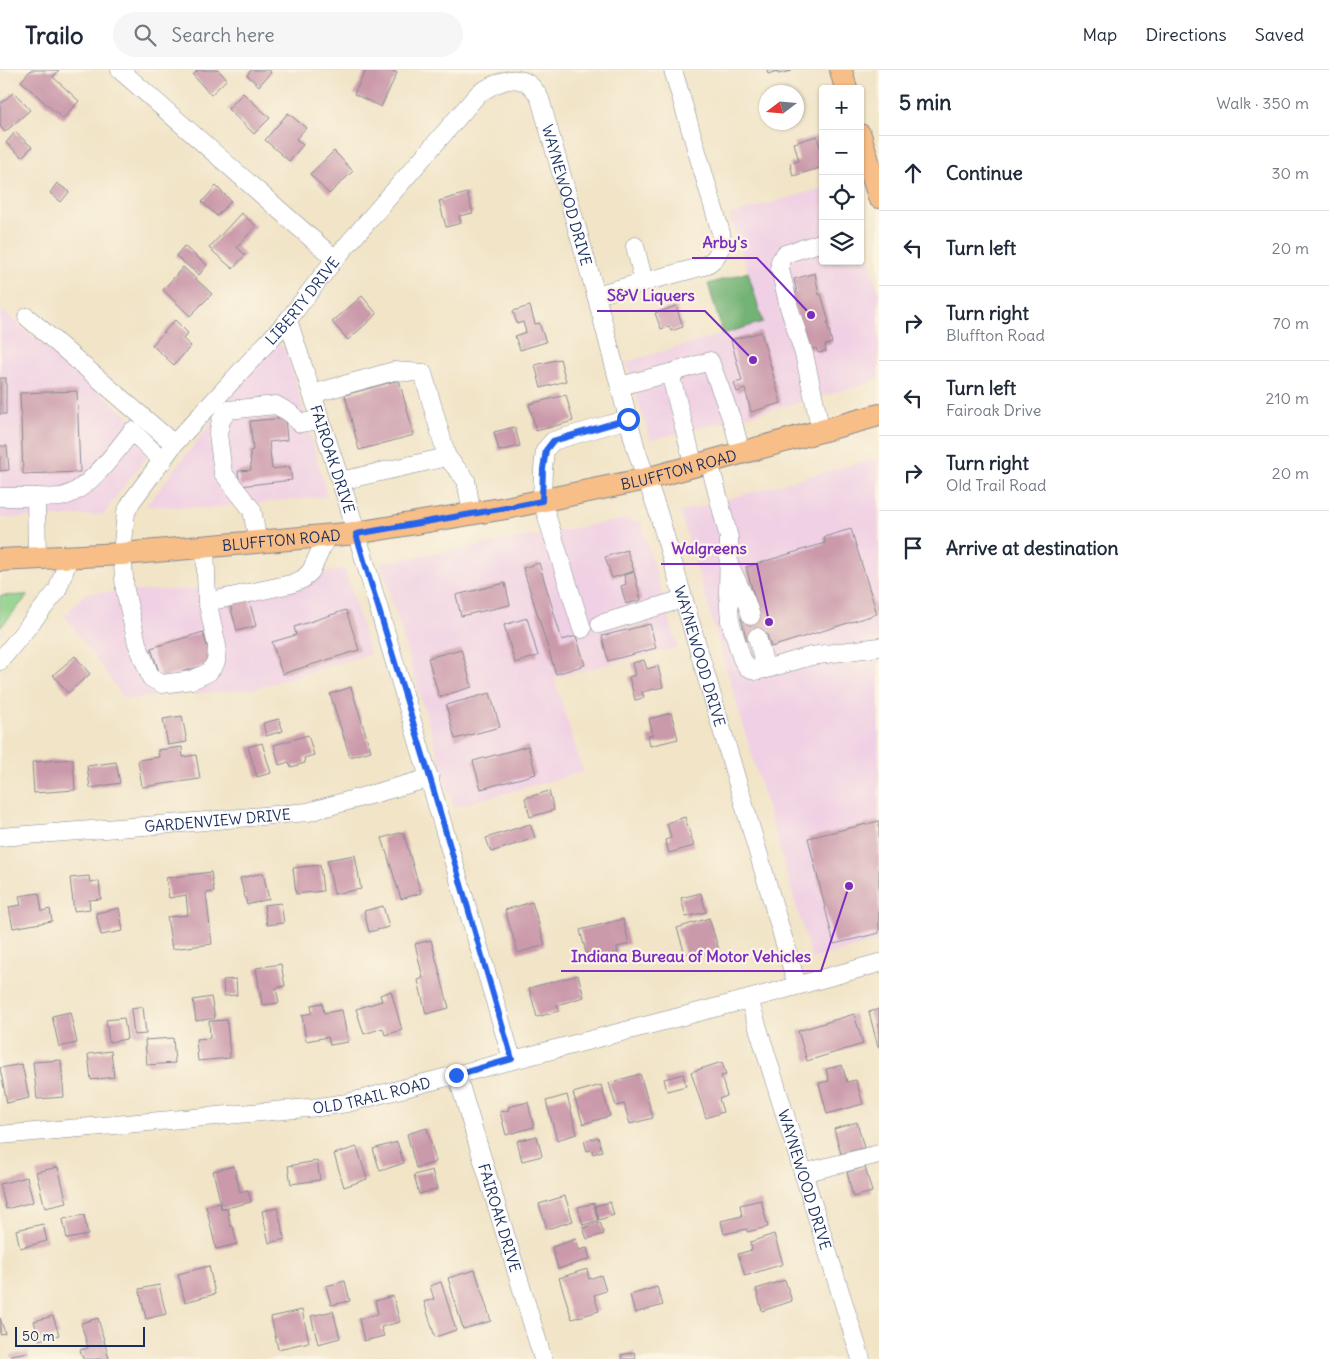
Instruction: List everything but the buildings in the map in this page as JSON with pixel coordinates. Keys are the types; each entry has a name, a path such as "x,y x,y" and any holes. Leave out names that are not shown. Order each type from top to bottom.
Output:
{"main road":[{"path":"841,70 845,85"},
{"path":"864,148 879,197"},
{"name":"BLUFFTON ROAD","path":"0,560 69,558 356,534 542,501 646,479 879,415"}],"street":[{"path":"120,70 335,259"},
{"path":"596,295 704,266 713,261 719,252 722,242 721,233 673,70"},
{"name":"LIBERTY DRIVE","path":"207,602 217,646 216,662 209,672 192,680 162,684 151,678 137,643 125,590 122,554 126,512 132,501 174,444 288,320 335,259 479,93 502,81 520,76"},
{"name":"WAYNEWOOD DRIVE","path":"520,76 529,80 536,89 540,99 596,295 636,449 683,599 797,985"},
{"path":"819,243 785,254 780,260 780,269 782,283 804,354 822,431"},
{"path":"634,246 644,282"},
{"path":"27,317 174,444"},
{"name":"FAIROAK DRIVE","path":"288,320 340,481 430,778 512,1059"},
{"path":"620,386 710,361 734,426 741,453"},
{"path":"312,394 394,371 422,373 447,457 466,480 472,514"},
{"path":"670,373 729,538 728,593 730,621 742,658 748,667 755,671 811,656 879,647"},
{"path":"258,542 252,510 223,473 218,434 221,420 228,410 276,406 290,413 300,423 320,420"},
{"path":"582,629 542,501 543,469 546,450 553,441 628,419"},
{"path":"0,497 62,497 80,488 98,471 132,431 163,461"},
{"path":"340,481 447,457"},
{"path":"36,497 37,560"},
{"path":"205,547 207,602 291,584 303,579 311,571 327,536"},
{"path":"0,661 57,590 69,558"},
{"path":"728,563 751,616"},
{"path":"600,624 683,599"},
{"path":"757,637 766,669"},
{"name":"GARDENVIEW DRIVE","path":"0,837 308,812 430,778"},
{"name":"OLD TRAIL ROAD","path":"0,1135 347,1103 879,964"},
{"name":"WAYNEWOOD DRIVE","path":"749,999 861,1359"},
{"name":"FAIROAK DRIVE","path":"456,1075 542,1359"},
{"path":"803,1173 879,1154"}],"shaded area":[{"path":"819,189 819,265 864,265 864,242 879,293 879,377 870,383 650,440 626,362 763,322 730,215"},
{"path":"0,309 158,441 103,515 0,518"},
{"path":"273,344 286,348 327,496 209,508 146,506"},
{"path":"879,457 879,941 812,959 680,512"},
{"path":"625,519 641,522 678,647 554,678 583,772 453,807 381,563"},
{"path":"345,569 370,654 253,689 125,699 65,616 85,593 221,588"}],"green space":[{"path":"748,272 763,322 723,334 708,284"},
{"path":"28,595 0,628 0,596"}],"place":[{"name":"Arby's","path":"811,315"},
{"name":"S&V Liquers","path":"753,360"},
{"name":"Walgreens","path":"769,622"},
{"name":"Indiana Bureau of Motor Vehicles","path":"849,886"}],"route":[{"path":"456,1075 512,1059 356,534 542,501 543,469 546,450 553,441 628,419"}]}
